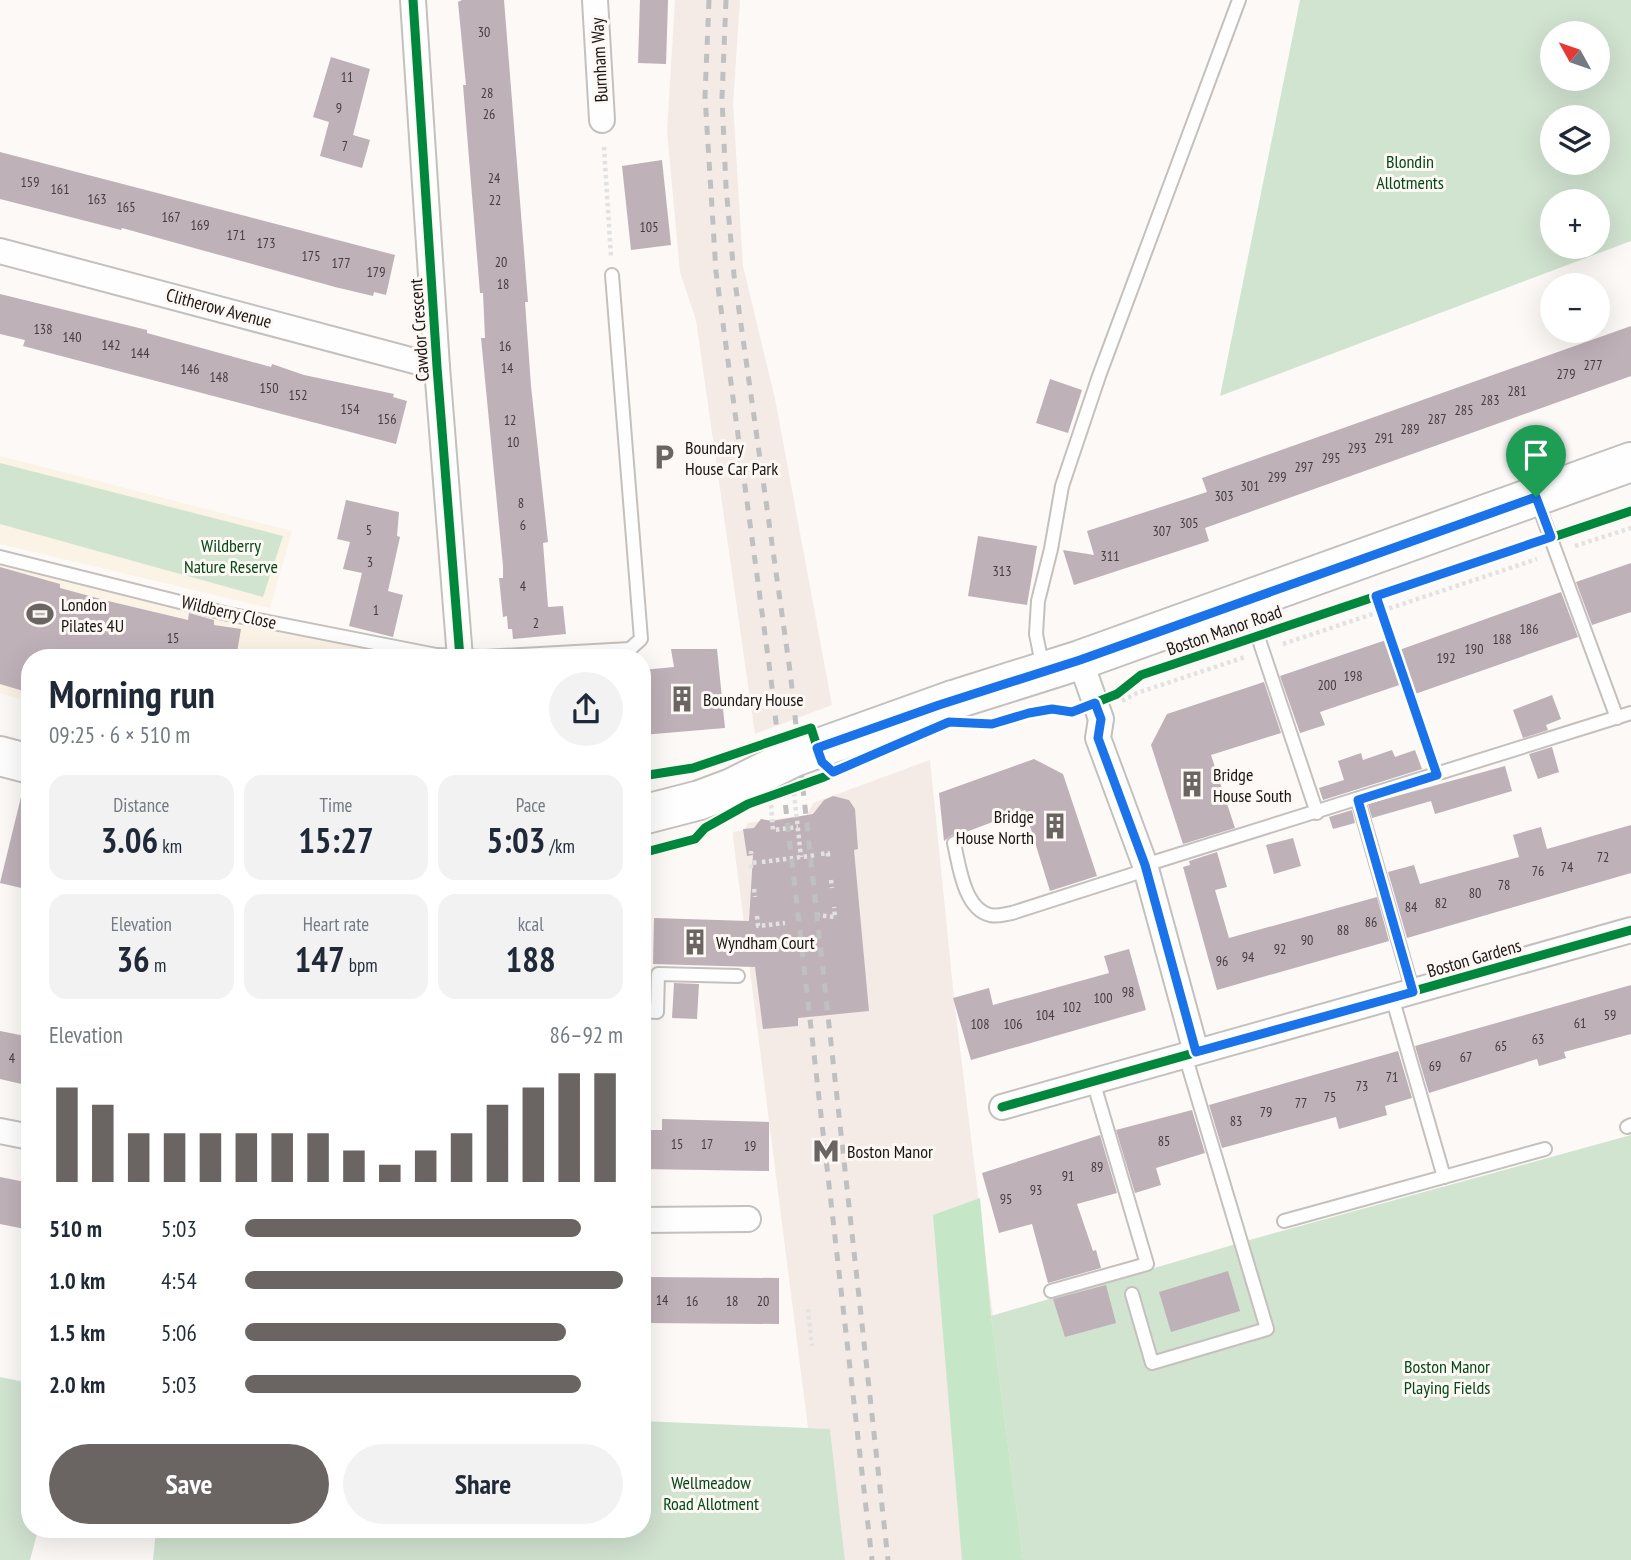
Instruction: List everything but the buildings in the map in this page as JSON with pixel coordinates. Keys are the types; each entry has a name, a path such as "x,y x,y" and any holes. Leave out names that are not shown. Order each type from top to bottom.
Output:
{"main road":[{"name":"Boston Manor Road","path":"651,813 700,800 732,788 794,757 953,700 1080,660 1631,462"},
{"path":"0,756 21,762"}],"street":[{"name":"Cawdor Crescent","path":"413,0 437,367 459,649"},
{"name":"Burnham Way","path":"595,0 602,120"},
{"name":"Clitherow Avenue","path":"0,251 437,367"},
{"path":"1080,660 1104,704 1098,738 1145,868 1190,1054"},
{"name":"Boston Gardens","path":"1002,1107 1631,930"},
{"path":"0,1130 21,1135"},
{"path":"651,1220 748,1219"}],"lane":[{"path":"1044,672 1036,634 1038,601 1051,549 1062,486 1099,376 1238,0"},
{"name":"Wildberry Close","path":"612,275 641,639 629,649"},
{"path":"1536,497 1616,718"},
{"name":"Wildberry Close","path":"0,557 228,614 410,649"},
{"path":"1246,601 1317,813"},
{"path":"954,843 963,880 981,912 994,916 1013,913 1145,868 1631,713"},
{"path":"1358,800 1444,1177"},
{"path":"651,1012 657,1012 658,974 738,976"},
{"path":"1132,1294 1152,1363 1267,1329 1190,1054"},
{"path":"1051,1290 1147,1264 1093,1081"},
{"path":"1284,1221 1545,1149"}],"path":[{"path":"602,120 612,275"},
{"path":"1104,704 1631,528"},
{"path":"1363,600 1388,592"},
{"path":"1376,596 1437,775"},
{"path":"1104,704 1125,687"},
{"path":"780,792 798,788 797,827 802,856"},
{"path":"759,800 770,798 773,830 797,827"},
{"path":"754,860 828,853 828,859"},
{"path":"831,880 832,888"},
{"path":"754,889 755,897"},
{"path":"816,915 835,917 834,907"},
{"path":"757,916 758,926 785,923"},
{"path":"808,1309 812,1346"}],"shaded area":[{"path":"675,0 740,0 733,104 743,266 775,399 832,705 755,734 696,320 680,272 667,131"},
{"name":"Wildberry Nature Reserve","path":"0,456 292,531 270,608 0,544"},
{"path":"0,561 370,649 21,649 21,699 0,693"},
{"path":"930,760 955,1008 1023,1560 845,1560 830,1429 808,1428 733,837 733,832 745,830 748,823 807,815 813,803"}],"green space":[{"name":"Blondin Allotments","path":"1300,0 1631,0 1631,241 1610,249 1610,189 1540,189 1540,259 1583,259 1540,273 1540,275 1220,396"},
{"name":"Wildberry Nature Reserve","path":"0,463 283,536 263,597 0,524"},
{"name":"Boston Manor Playing Fields","path":"1631,1135 1631,1560 1023,1560 991,1316 1253,1239"},
{"path":"980,1198 991,1316 1023,1560 962,1560 933,1215"},
{"path":"0,1377 21,1381 21,1538 36,1538 30,1560 0,1560"},
{"name":"Wellmeadow Road Allotment","path":"651,1421 830,1429 845,1560 153,1560 155,1538 651,1538"}],"railway":[{"path":"709,0 705,96 716,272 771,679 872,1560"},
{"path":"726,0 722,98 734,275 790,671 888,1560"}],"cycle path":[{"path":"413,0 437,367 459,649"},
{"path":"651,851 695,839 705,828 748,804 824,777 949,722 992,724 1052,709 1072,712 1117,694 1141,675 1631,511"},
{"path":"651,775 693,768 811,728 822,762 833,772"},
{"path":"1002,1107 1631,930"}],"place":[{"name":"Boundary House Car Park","path":"664,457"},
{"name":"London Pilates 4U","path":"40,614"},
{"name":"Boundary House","path":"682,699"},
{"name":"Bridge House South","path":"1192,784"},
{"name":"Bridge House North","path":"1055,826"},
{"name":"Wyndham Court","path":"695,942"},
{"name":"Boston Manor","path":"826,1151"}],"route":[{"path":"1536,497 1551,537 1376,596 1437,775 1358,800 1413,992 1196,1052 1145,865 1098,738 1101,719 1095,703 1072,712 1052,709 992,724 949,722 833,772 822,762 817,748 1080,660 1536,497"}]}
